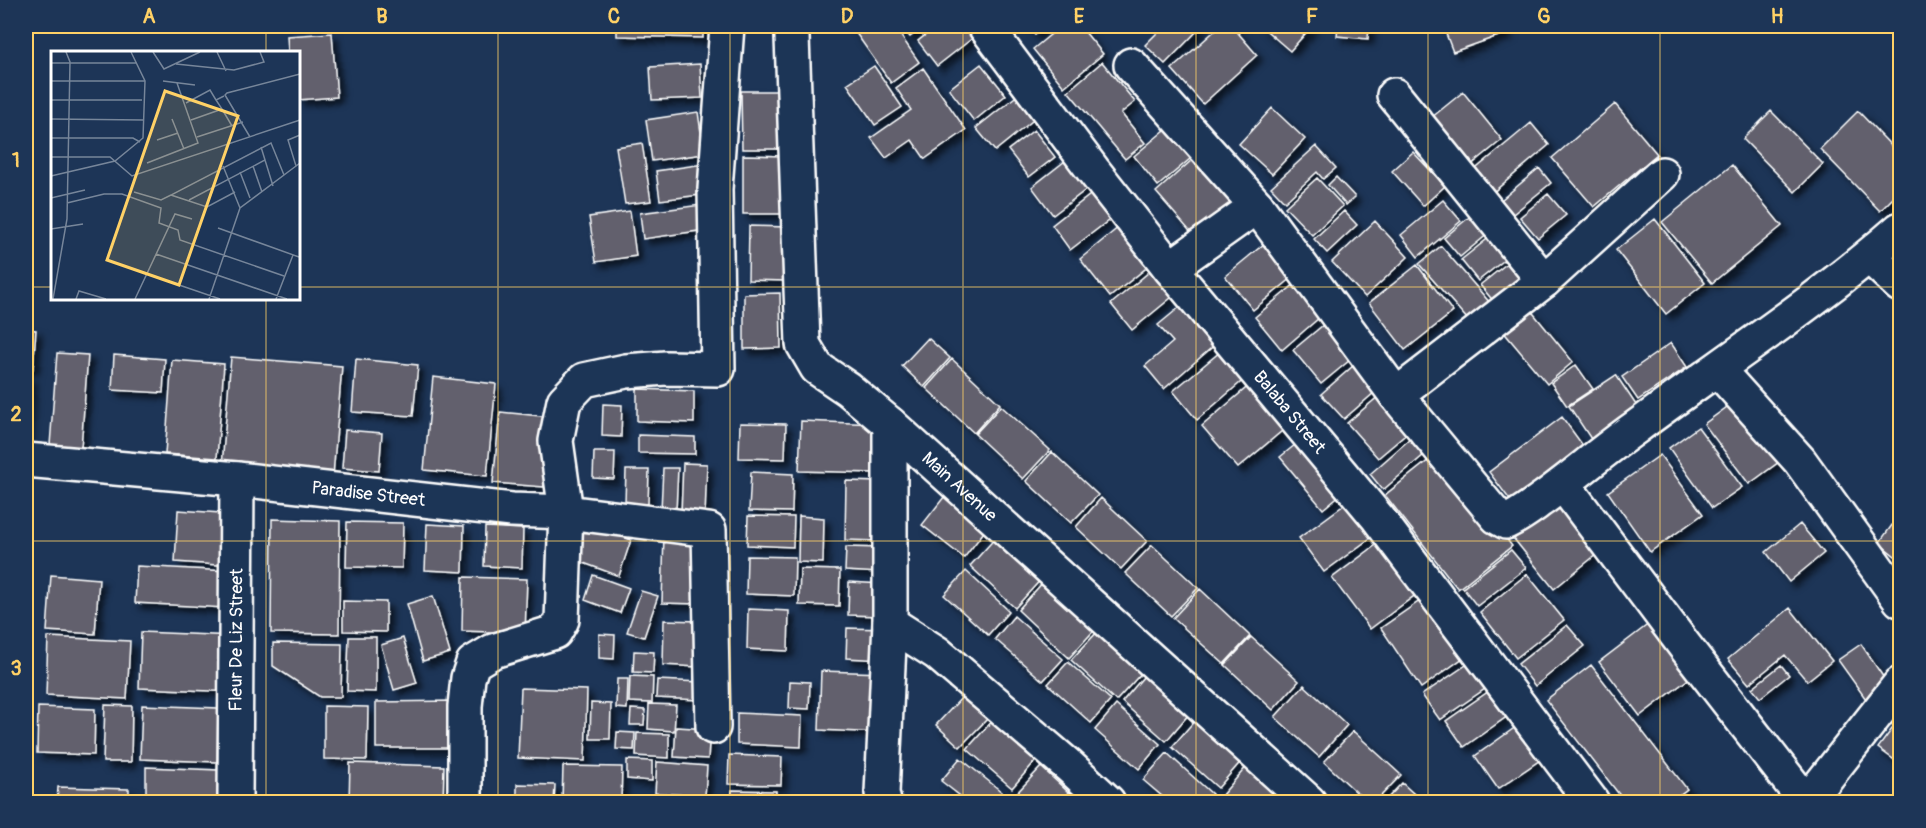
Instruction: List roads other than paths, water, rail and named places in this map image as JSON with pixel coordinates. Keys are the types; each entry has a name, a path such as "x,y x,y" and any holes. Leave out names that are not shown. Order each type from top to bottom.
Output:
{"street":[{"path":"465,802 465,706 468,678 473,663 493,651 555,632 562,620 566,512 556,441 564,400 584,380 626,371 666,368 718,369 715,189 726,26"},
{"name":"Balaba Street","path":"985,26 1170,268 1378,518 1592,802"},
{"path":"792,37 803,344 817,368 848,389 890,424"},
{"path":"1131,65 1257,206 1396,395 1497,517 1506,522 1563,484 1634,428 1718,370 1869,256 1900,229"},
{"path":"1394,95 1544,281"},
{"path":"1396,395 1544,281 1662,174"},
{"path":"1170,268 1257,206"},
{"path":"1869,256 1900,285"},
{"path":"1718,370 1800,461 1900,600"},
{"name":"Main Avenue","path":"884,802 882,793 890,623 890,424"},
{"name":"Main Avenue","path":"890,424 1309,802"},
{"name":"Paradise Street","path":"26,460 237,479 512,510 566,512 709,530 713,727"},
{"name":"Fleur De Liz Street","path":"235,802 237,479"},
{"path":"1563,484 1684,645 1807,802 1900,684"},
{"path":"890,623 937,653 1108,802"}]}
